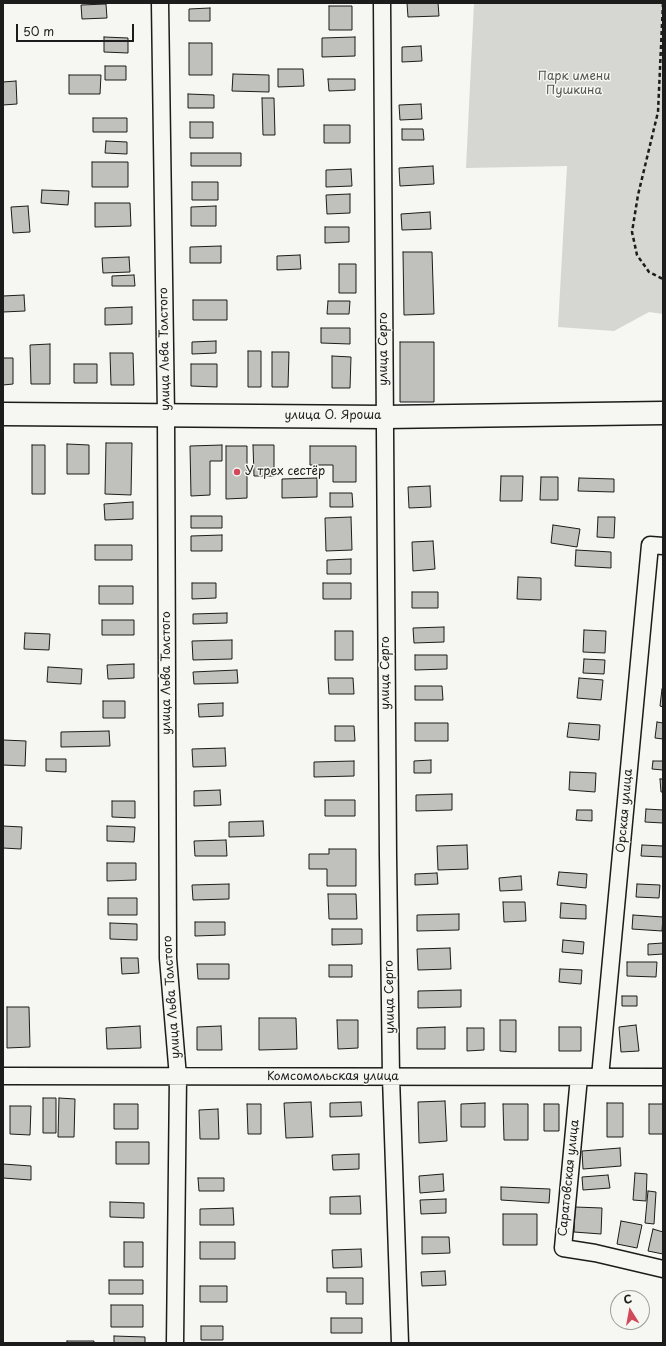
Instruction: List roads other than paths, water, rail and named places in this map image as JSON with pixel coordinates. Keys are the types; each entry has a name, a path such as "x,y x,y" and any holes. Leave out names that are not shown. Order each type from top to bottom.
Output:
{"main road":[{"name":"улица О. Яроша","path":"3,414 384,417 663,413"}],"street":[{"name":"улица Льва Толстого","path":"160,3 166,415 168,958 178,1076 175,1343"},
{"name":"улица Серго","path":"382,3 384,417 391,1077 400,1343"},
{"name":"Орская улица","path":"600,1077 656,546"},
{"name":"Комсомольская улица","path":"3,1076 663,1077"},
{"name":"Саратовская улица","path":"579,1077 563,1248 595,1253 663,1269"}],"place":[{"name":"У трех сестёр","path":"237,472"}],"park label":[{"name":"Парк имени Пушкина","path":"574,84"}]}
